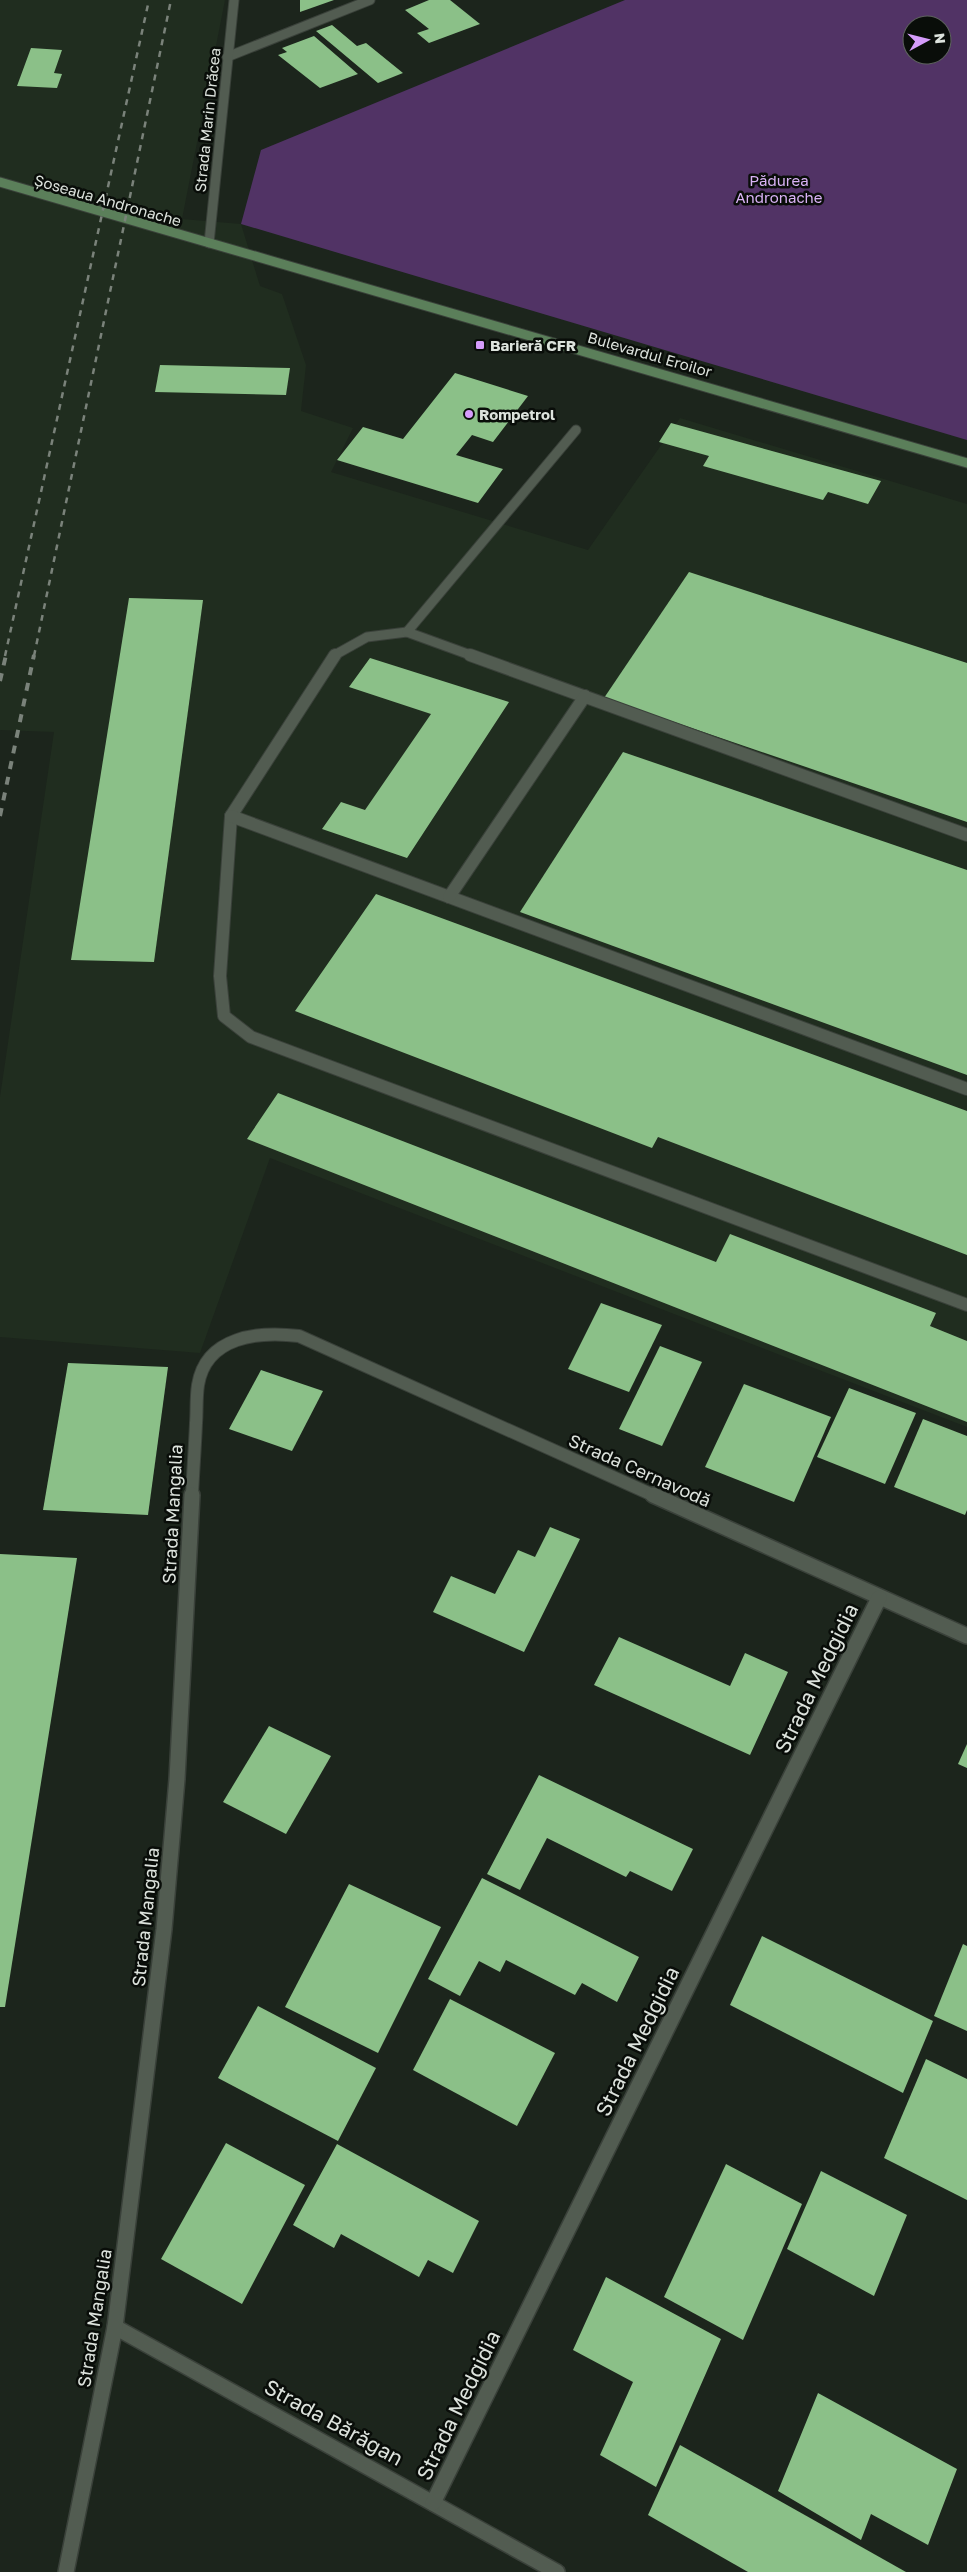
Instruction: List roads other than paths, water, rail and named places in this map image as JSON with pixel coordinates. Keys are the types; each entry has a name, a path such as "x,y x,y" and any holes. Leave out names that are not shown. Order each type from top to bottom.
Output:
{"main road":[{"name":"Șoseaua Andronache","path":"0,182 209,243"},
{"name":"Bulevardul Eroilor","path":"209,243 393,294 967,463"}],"street":[{"name":"Strada Marin Drăcea","path":"209,243 234,0"},
{"path":"227,56 370,0"},
{"path":"407,632 576,430"},
{"path":"967,834 407,632 367,637 333,656 231,816 220,976 224,1016 251,1037 967,1304"},
{"path":"449,897 585,696"},
{"path":"231,816 967,1089"},
{"name":"Strada Mangalia","path":"66,2572 115,2327 163,1938 178,1759 198,1385 206,1363 220,1348 240,1338 261,1333 299,1336"},
{"name":"Strada Cernavodă","path":"299,1336 878,1598 967,1636"},
{"name":"Strada Medgidia","path":"433,2504 878,1598"},
{"name":"Strada Bărăgan","path":"115,2327 557,2572"}],"railway":[{"path":"5,656 149,0"},
{"path":"34,656 171,0"},
{"path":"0,681 6,655"},
{"path":"0,816 34,655"}],"place":[{"name":"Barieră CFR","path":"480,345"},
{"name":"Rompetrol","path":"469,414"}],"park label":[{"name":"Pădurea Andronache","path":"779,188"}]}
